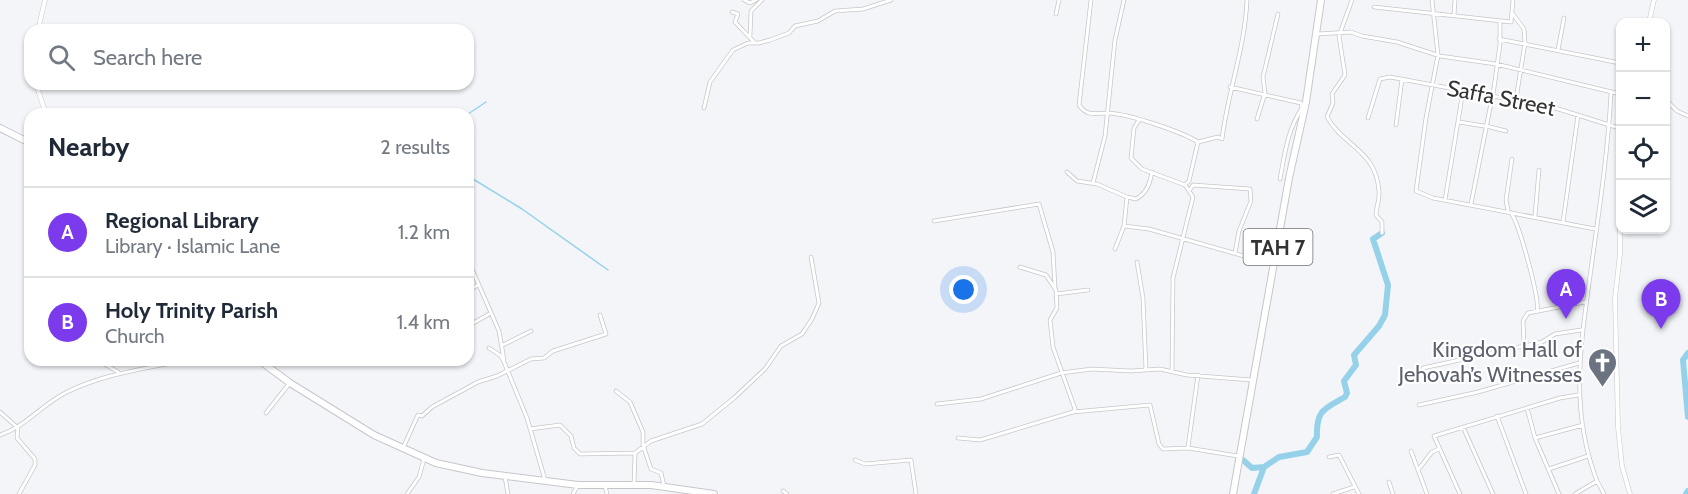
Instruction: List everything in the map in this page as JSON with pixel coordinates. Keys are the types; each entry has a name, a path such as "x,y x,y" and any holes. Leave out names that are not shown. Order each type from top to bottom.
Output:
{"highway":[{"name":"TAH 7","path":"1233,494 1238,456 1317,34 1321,0"},
{"path":"0,128 24,140"},
{"path":"267,366 290,383 402,450 424,459 460,469 578,485 664,486 714,494"}],"street":[{"path":"39,24 45,0"},
{"path":"744,0 750,3 756,0"},
{"path":"750,36 751,11 762,0"},
{"path":"732,12 738,14 735,22 754,42 759,44 789,33 795,26 818,21 835,12 863,9 891,0"},
{"path":"1056,14 1059,0"},
{"path":"1091,0 1079,105 1087,114 1108,113 1140,119 1184,134 1198,142 1218,137 1222,139 1230,87 1241,56 1247,0"},
{"path":"1094,183 1108,113 1115,40 1124,0"},
{"path":"1352,0 1340,33 1344,75 1332,94 1333,104 1327,118 1342,139 1362,150 1372,168 1379,187 1376,215 1382,222 1382,233"},
{"path":"1432,0 1438,55 1416,191 1445,200 1595,229"},
{"path":"1454,15 1455,0"},
{"path":"1374,7 1511,22 1510,12 1513,0"},
{"path":"1650,18 1654,0"},
{"path":"1510,12 1525,32 1516,99"},
{"path":"1257,119 1265,93 1263,77 1278,14"},
{"path":"1558,50 1564,18"},
{"path":"1471,204 1491,96 1500,21"},
{"path":"1317,34 1351,32 1396,42 1438,55 1496,64 1616,94"},
{"path":"1499,39 1616,62"},
{"path":"704,108 710,82 728,55 733,50 754,42"},
{"name":"Saffa Street","path":"1368,118 1380,79 1402,79 1516,99 1616,127"},
{"path":"1396,125 1402,79"},
{"path":"1230,87 1303,102 1286,141 1280,179"},
{"path":"38,90 44,108"},
{"path":"1445,200 1463,91"},
{"path":"1604,494 1588,456 1579,395 1579,363 1581,330 1610,126 1611,93"},
{"path":"1670,105 1688,116"},
{"path":"1563,222 1578,115"},
{"path":"1140,119 1134,128 1131,158 1142,169 1185,185 1192,197 1173,278 1172,371"},
{"path":"1459,122 1506,131"},
{"path":"1185,185 1189,181 1198,142"},
{"path":"1512,159 1506,200 1509,211 1518,225 1535,288 1537,311"},
{"path":"1535,216 1539,170"},
{"path":"1067,172 1077,182 1094,183 1136,199 1143,194 1150,182 1152,172"},
{"path":"1189,181 1193,185 1247,188 1251,193 1234,253"},
{"path":"1189,191 1193,185"},
{"path":"1115,249 1124,226 1127,197"},
{"path":"934,221 1039,204 1053,252 1057,308 1051,315 1050,327 1061,373 1075,409 1074,412"},
{"path":"1124,226 1183,239 1258,260 1275,261"},
{"path":"1620,234 1615,298 1618,340 1618,427 1624,474 1630,494"},
{"path":"634,485 635,453 643,445 702,424 759,376 781,346 806,330 819,303 811,257"},
{"path":"1137,262 1143,298 1146,371"},
{"path":"1020,267 1046,275 1055,289"},
{"path":"474,275 503,345 504,362"},
{"path":"474,287 478,285"},
{"path":"1056,294 1088,290"},
{"path":"1524,345 1525,317 1528,313 1585,302"},
{"path":"474,323 491,313"},
{"path":"402,450 418,415 422,416 432,407 478,382 531,359 544,358 553,351 606,334 600,315"},
{"path":"1422,368 1542,342 1555,334 1581,330"},
{"path":"503,345 531,331"},
{"path":"489,348 501,356 504,362 530,429 545,480"},
{"path":"1419,405 1469,395 1579,363"},
{"path":"109,366 120,372"},
{"path":"0,435 18,428 66,392 120,372 152,366"},
{"path":"937,404 953,405 981,399 1061,373 1092,369 1172,371 1186,375 1252,380"},
{"path":"1188,448 1198,375"},
{"path":"266,413 290,383"},
{"path":"616,391 630,402 643,432 643,445 651,469 661,473 664,486"},
{"path":"1460,494 1434,436 1497,416 1579,395"},
{"path":"958,438 980,440 1074,412 1152,405 1161,447 1188,448 1238,456"},
{"path":"1527,408 1534,438 1559,494"},
{"path":"0,412 18,428"},
{"path":"1497,416 1526,494"},
{"path":"530,429 560,425 572,436 574,448 580,453 635,453"},
{"path":"1534,438 1583,425"},
{"path":"1463,427 1493,494"},
{"path":"18,428 17,438 36,462 19,494"},
{"path":"1418,470 1432,452 1438,449"},
{"path":"1411,451 1427,494"},
{"path":"1329,457 1339,455 1359,494"},
{"path":"1549,469 1588,456"},
{"path":"407,494 419,477 424,459"},
{"path":"855,460 865,464 911,460 916,494"},
{"path":"504,476 508,494"},
{"path":"1575,494 1597,481"},
{"path":"1389,482 1393,494"},
{"path":"573,494 578,485"},
{"path":"605,486 607,494"},
{"path":"1333,494 1354,487"},
{"path":"783,490 787,494"}],"waterway":[{"path":"474,110 486,102"},
{"path":"474,180 522,209 608,270"},
{"path":"1243,460 1252,468 1264,467 1279,457 1307,452 1317,437 1318,421 1323,411 1345,397 1347,393 1344,381 1356,365 1354,355 1379,326 1385,315 1388,285 1373,239 1382,233"},
{"path":"1688,353 1683,360 1688,417"},
{"path":"1254,494 1264,467"}],"place":[{"name":"Regional Library","path":"1566,319"},
{"name":"Holy Trinity Parish","path":"1661,329"},
{"name":"Kingdom Hall of Jehovah’s Witnesses","path":"1603,388"}]}
